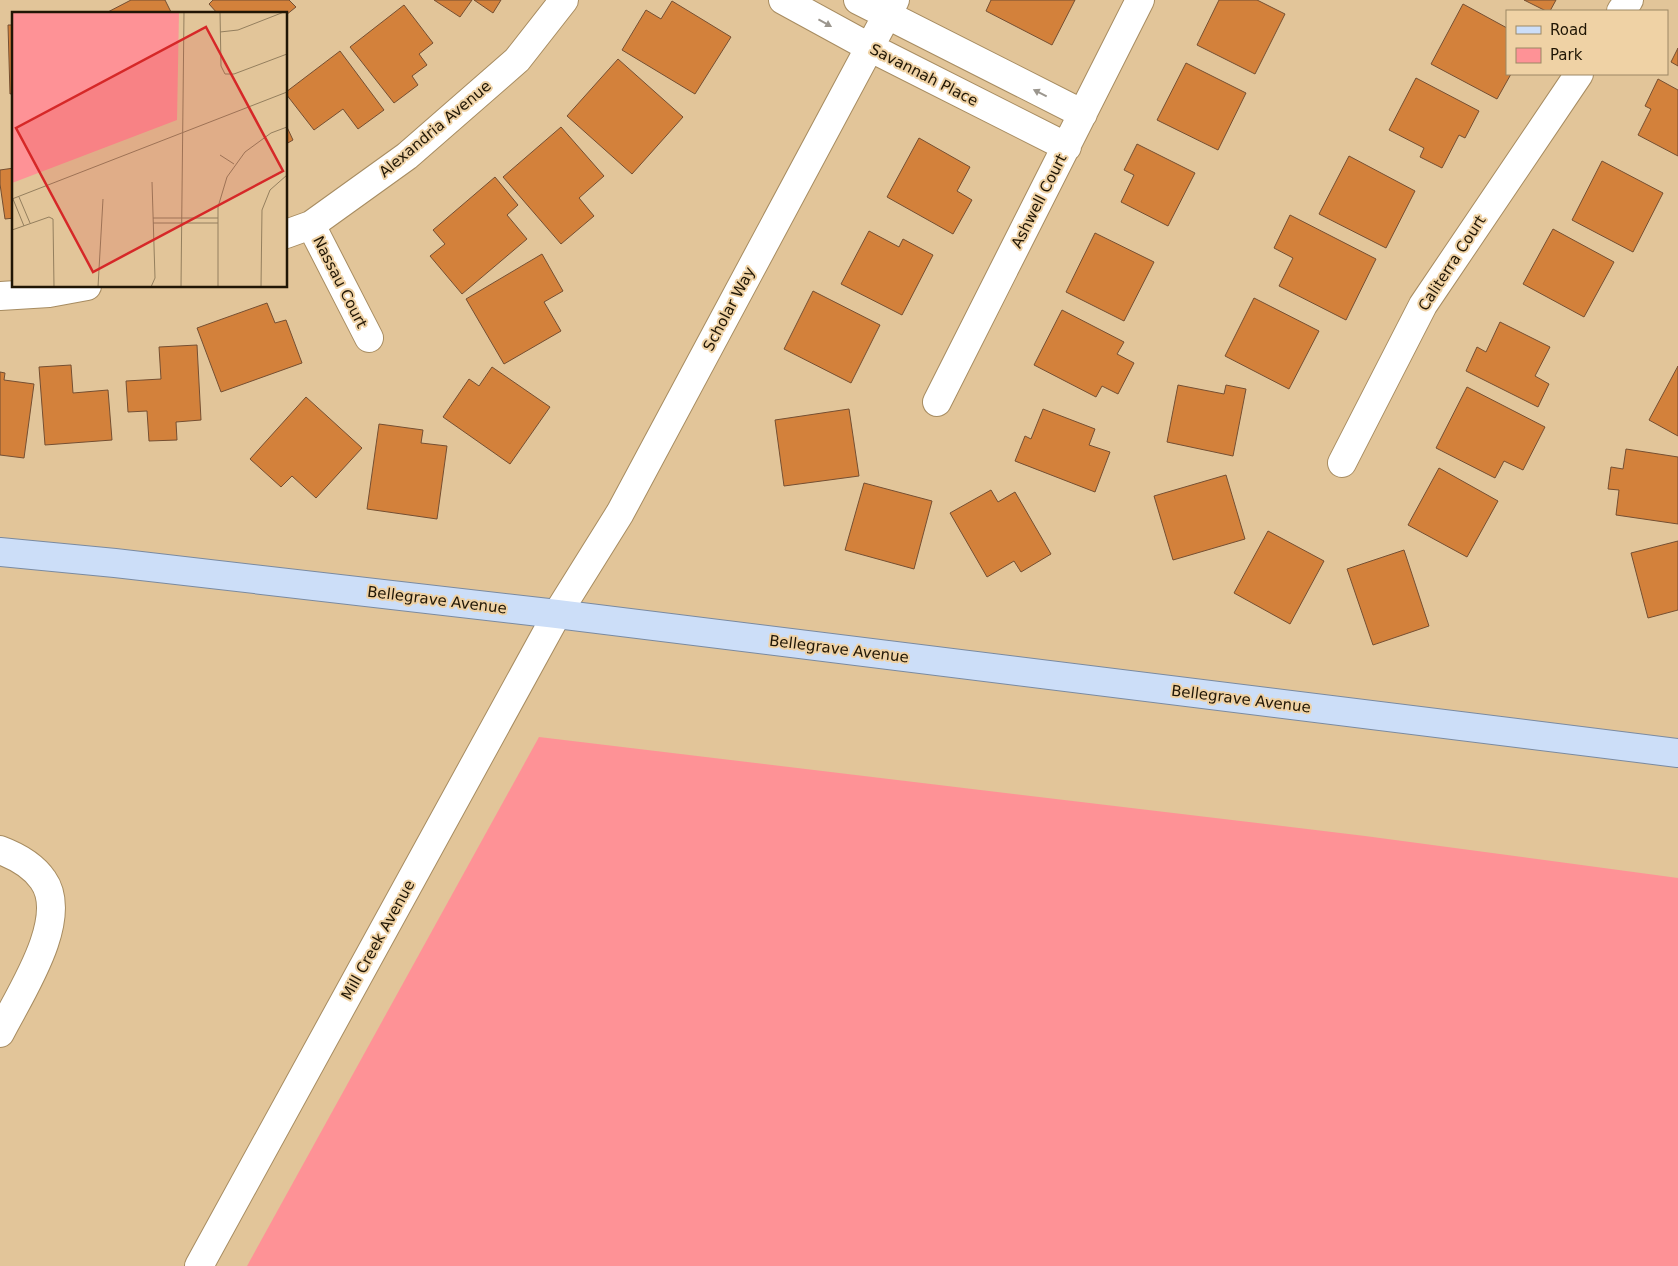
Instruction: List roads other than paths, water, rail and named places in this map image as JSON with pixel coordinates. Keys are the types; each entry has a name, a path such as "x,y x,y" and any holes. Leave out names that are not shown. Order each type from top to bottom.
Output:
{"main road":[{"name":"Bellegrave Avenue","path":"0,552 124,564 557,614 1678,753"}],"street":[{"name":"Alexandria Avenue","path":"299,229 408,156 517,60 564,0"},
{"name":"Savannah Place","path":"783,0 869,48 1067,147"},
{"path":"858,0 891,8 1084,114"},
{"name":"Ashwell Court","path":"937,402 1140,0"},
{"name":"Scholar Way","path":"557,614 620,513 891,8"},
{"name":"Caliterra Court","path":"1342,463 1424,305 1578,75"},
{"name":"Nassau Court","path":"299,229 369,338"},
{"path":"0,296 49,293 76,288"},
{"name":"Mill Creek Avenue","path":"198,1266 557,614"},
{"path":"0,850 23,861 44,881 50,896 49,931 44,947 0,1033"}]}
